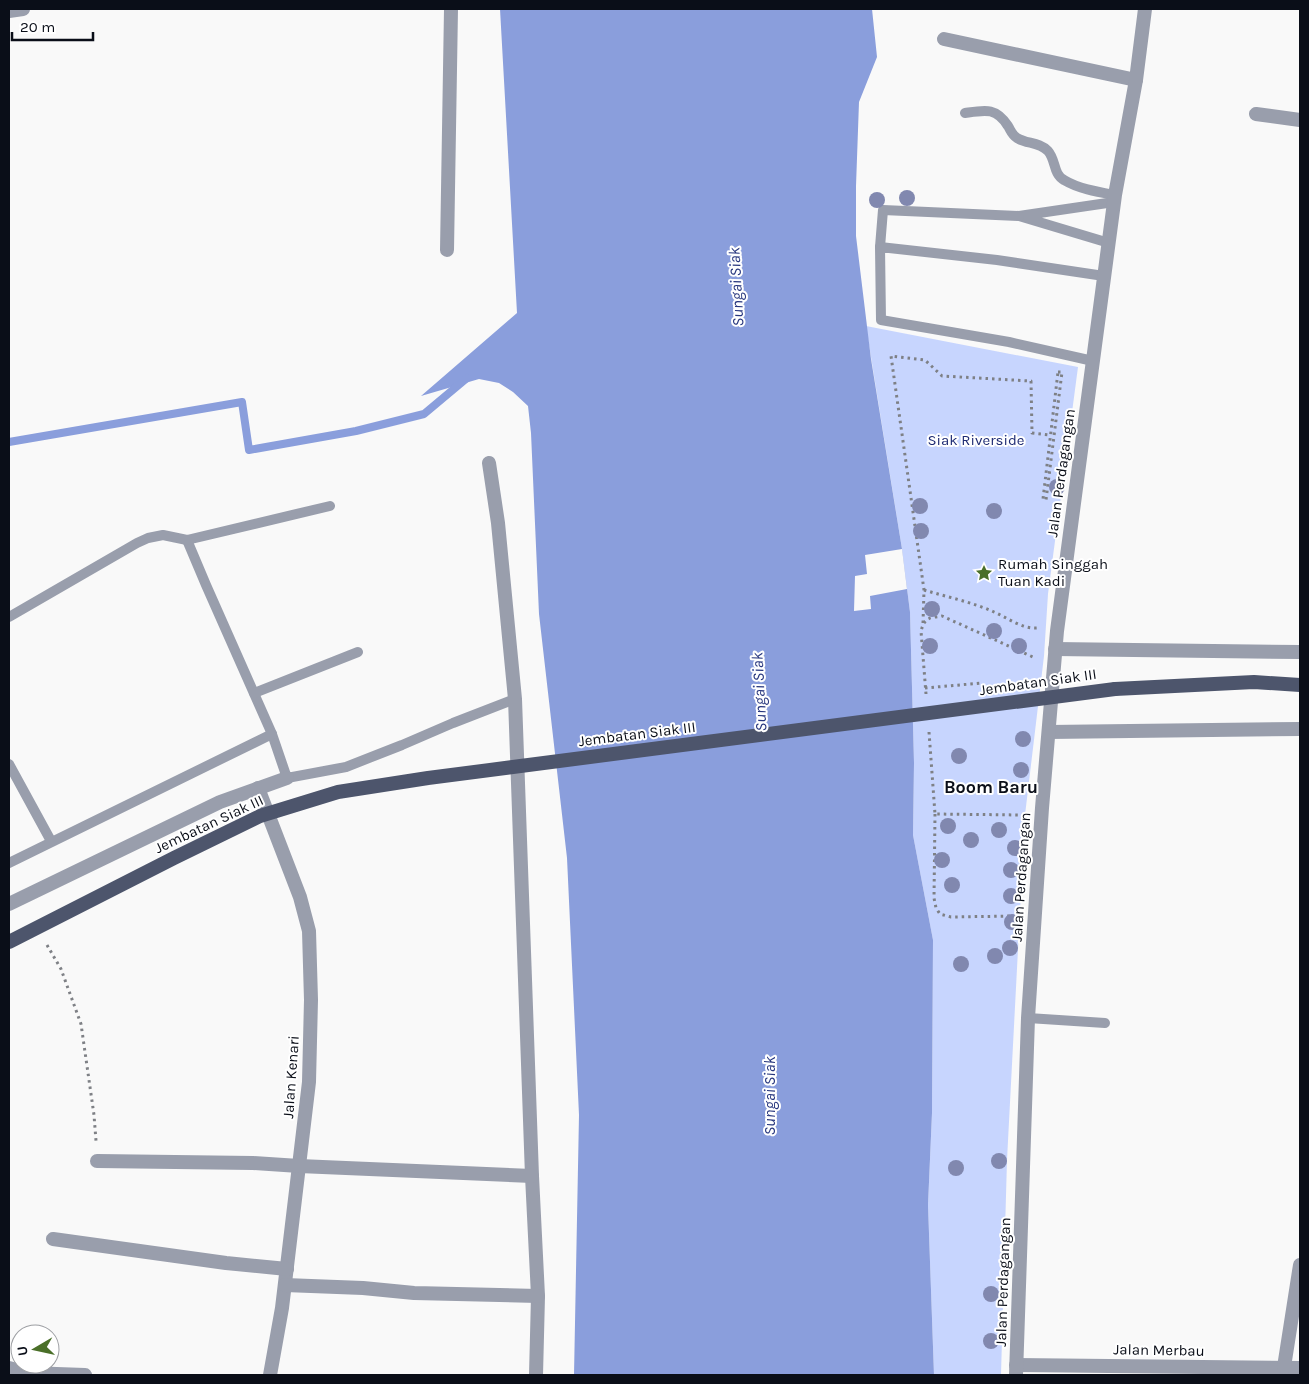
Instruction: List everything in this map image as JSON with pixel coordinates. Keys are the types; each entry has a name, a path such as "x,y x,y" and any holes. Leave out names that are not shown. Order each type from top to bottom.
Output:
{"main road":[{"name":"Jembatan Siak III","path":"9,942 260,816 338,792 428,778 1115,689 1254,682 1300,685"}],"street":[{"path":"9,11 23,9"},
{"path":"447,250 451,9"},
{"name":"Jalan Perdagangan","path":"1016,1370 1028,1018 1034,912 1055,649 1104,276 1115,198 1136,80 1145,9"},
{"path":"944,39 1136,80"},
{"path":"1256,114 1300,120"},
{"path":"488,463 498,523 515,699 538,1296 536,1375"},
{"path":"1055,649 1300,652"},
{"path":"1049,732 1300,729"},
{"path":"9,904 220,802 287,778"},
{"name":"Jalan Kenari","path":"258,788 300,897 309,931 311,1000 309,1082 285,1285 270,1375"},
{"path":"97,1161 253,1163 532,1176"},
{"path":"53,1239 226,1263 287,1269"},
{"path":"1284,1367 1300,1265"},
{"path":"285,1285 363,1288 414,1294 538,1296"},
{"path":"9,1368 28,1373 92,1375"},
{"name":"Jalan Merbau","path":"1016,1370 1300,1368"}],"lane":[{"path":"965,112 991,111 999,115 1012,136 1036,143 1047,150 1051,155 1057,175 1062,180 1115,198"},
{"path":"1093,361 1010,342 881,320 880,247 882,210 1019,216 1115,198"},
{"path":"1019,216 1109,242"},
{"path":"880,247 997,260 1104,276"},
{"path":"9,617 148,538 163,535 187,540 330,506"},
{"path":"187,540 272,734 287,778 346,767 515,699"},
{"path":"254,693 358,652"},
{"path":"9,864 272,734"},
{"path":"9,764 52,842"},
{"path":"1028,1018 1106,1023"}],"path":[{"path":"926,697 921,631 924,590 891,356 925,360 942,376 1031,381 1032,432 1050,435"},
{"path":"1058,372 1062,372 1046,500 1042,499 1050,435 1058,372"},
{"path":"924,590 994,612 1022,625 1039,628"},
{"path":"923,623 928,618 942,616 1033,657 1055,649"},
{"path":"1032,665 1033,657"},
{"path":"925,688 990,682"},
{"path":"928,726 935,814 934,898 936,908 940,914 951,916 1019,916"},
{"path":"935,814 1026,815"},
{"path":"43,938 61,970 81,1024 94,1115 97,1161"}],"green space":[{"name":"Siak Riverside","path":"866,326 1078,367 1048,594 1044,656 1025,815 1007,1160 1001,1375 934,1375 928,1205 932,1113 933,940 913,835 914,763 910,612 902,549"}],"water":[{"name":"Sungai Siak","path":"500,9 872,9 877,57 859,102 856,236 871,359 902,549 910,612 914,763 913,835 933,940 932,1113 928,1205 934,1375 574,1375 579,1115 567,858 539,614 531,433 528,406 513,392 499,383 479,379 421,396 517,313"}],"pier":[{"path":"902,549 907,589 870,596 871,609 854,611 855,576 867,574 865,555"}],"waterway":[{"path":"9,442 242,402 249,450 356,431 424,414 467,378"}],"place":[{"name":"Rumah Singgah Tuan Kadi","path":"984,573"}],"district":[{"name":"Boom Baru","path":"991,787"}]}
